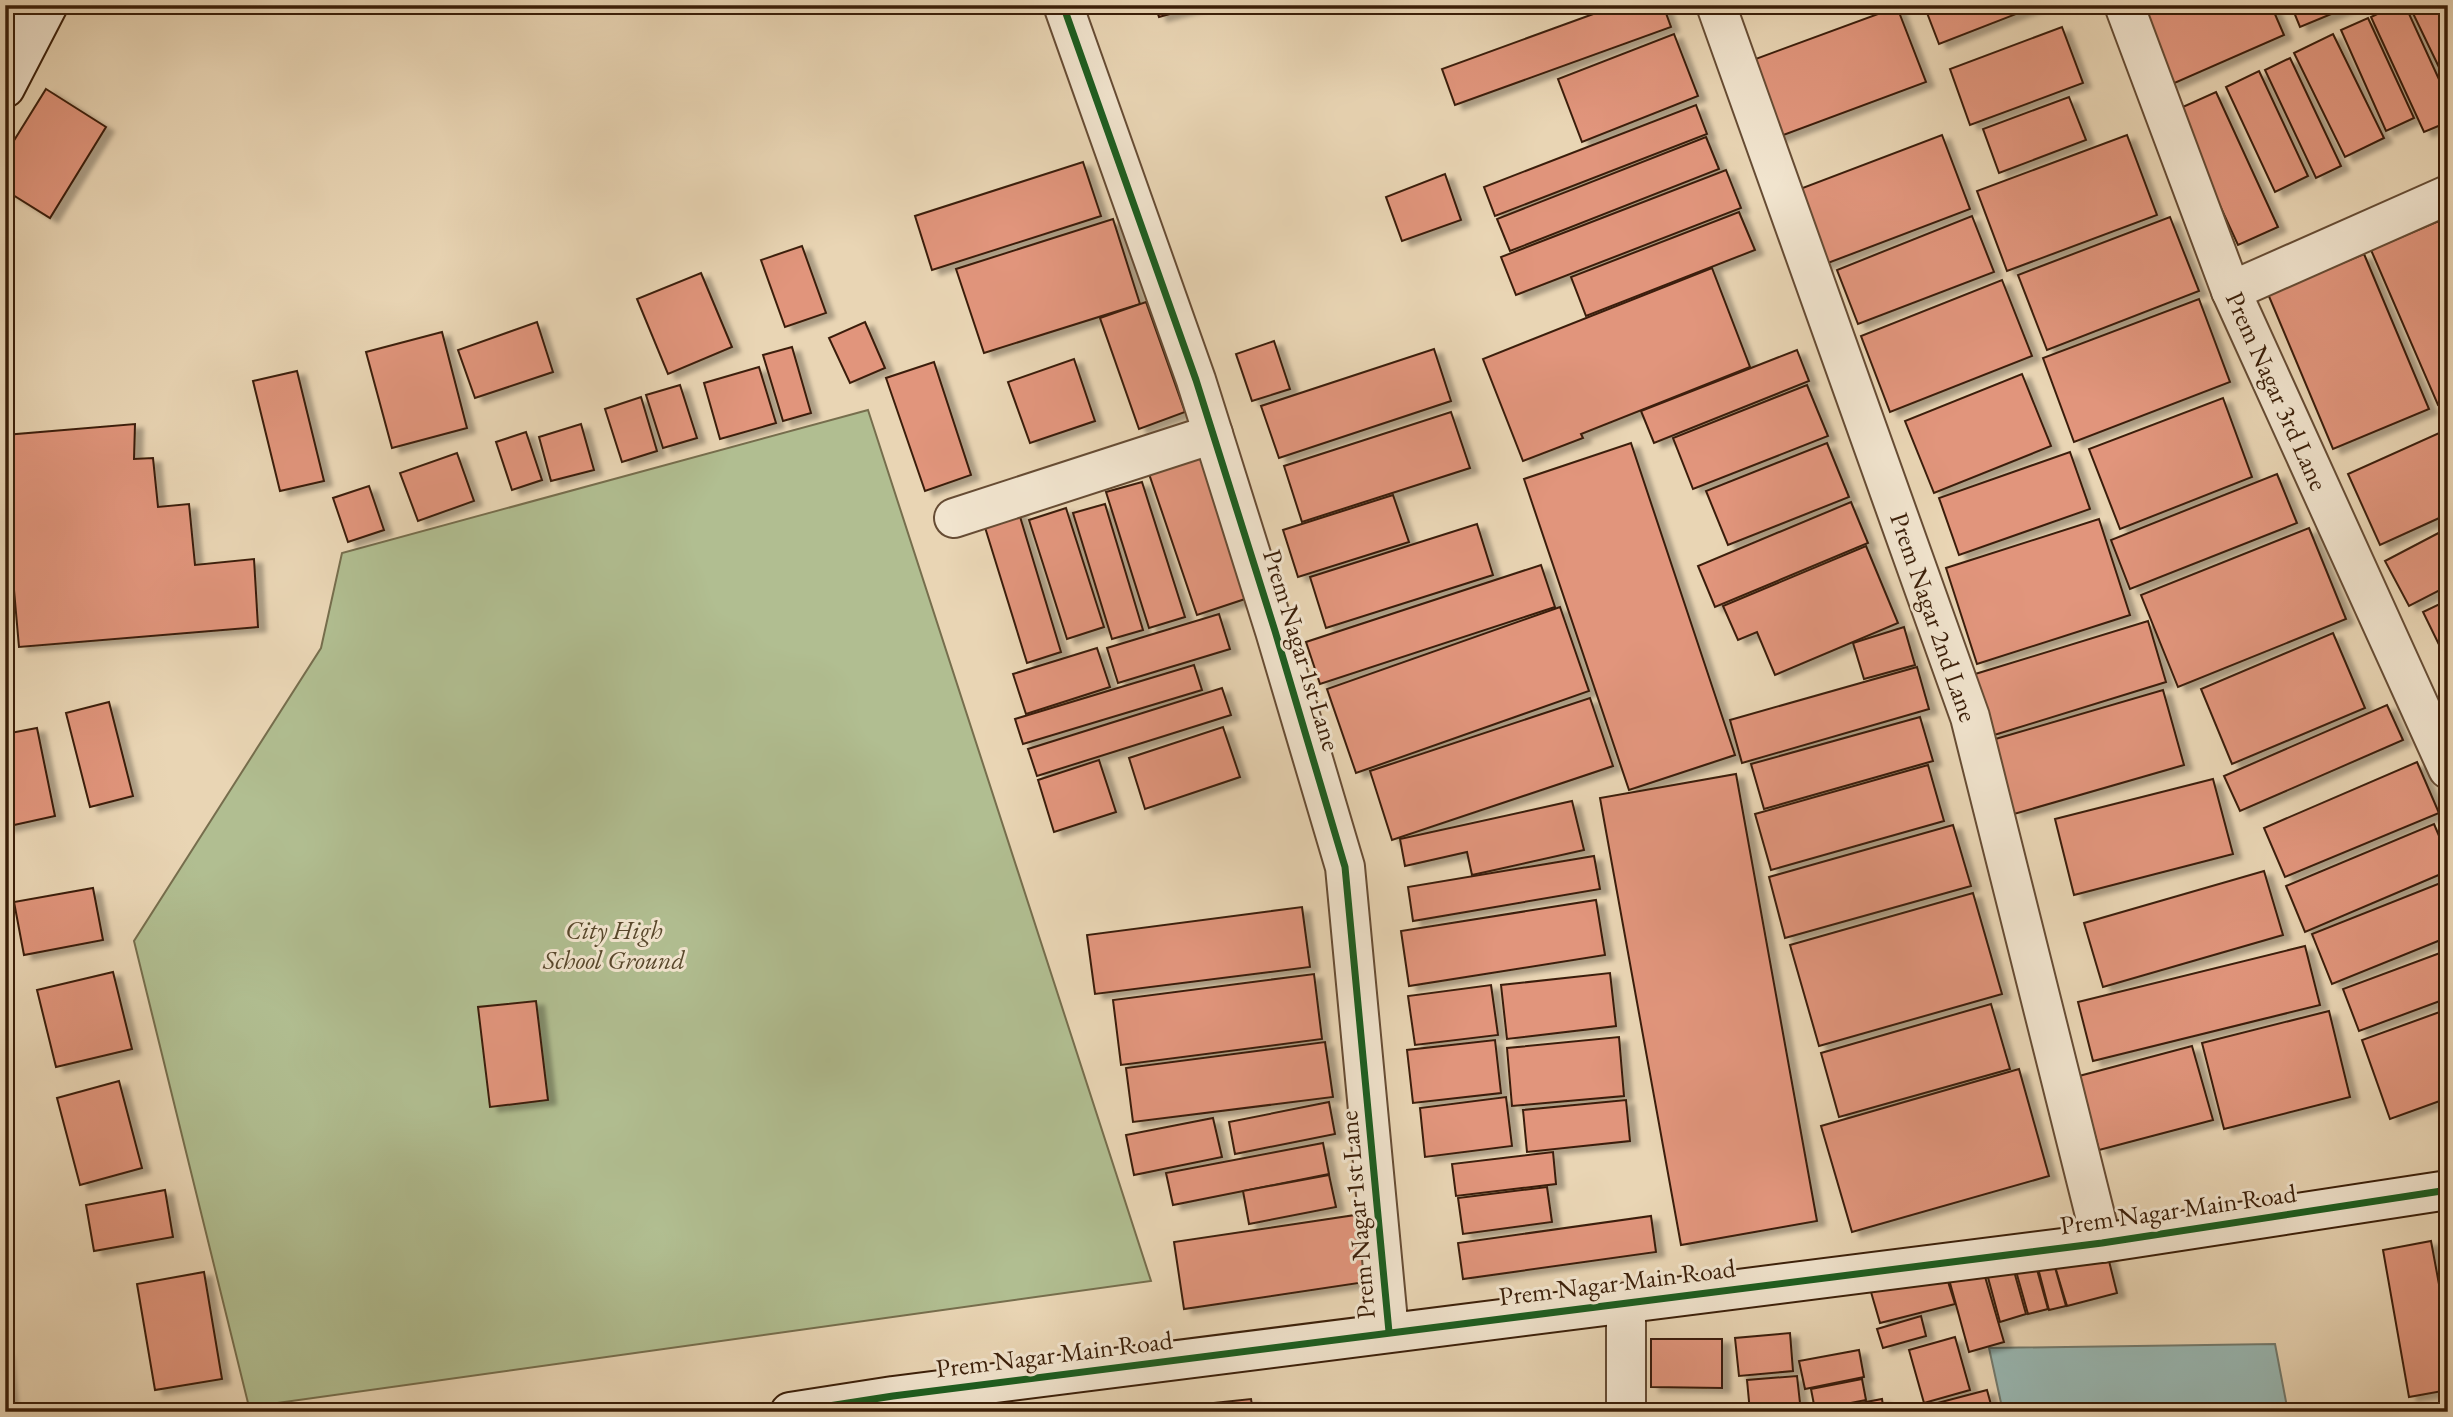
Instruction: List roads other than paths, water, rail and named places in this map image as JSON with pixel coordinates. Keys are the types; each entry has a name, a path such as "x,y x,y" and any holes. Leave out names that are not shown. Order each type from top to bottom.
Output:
{"street":[{"path":"5,13 9,5"},
{"path":"5,88 48,5"},
{"name":"Prem Nagar 1st Lane","path":"1063,5 1196,380 1275,631 1345,867 1389,1332"},
{"name":"Prem Nagar 2nd Lane","path":"1716,5 1970,717 2102,1243"},
{"name":"Prem Nagar 3rd Lane","path":"2124,5 2231,291 2448,769"},
{"path":"2231,291 2448,195"},
{"path":"954,518 1213,434"},
{"name":"Prem Nagar Main Road","path":"790,1412 893,1396 1389,1332 2102,1243 2448,1190"},
{"path":"1626,1302 1626,1412"}],"water":[{"path":"2275,1344 2288,1412 2003,1412 1989,1348"}],"park label":[{"name":"City High School Ground","path":"614,945"}]}
